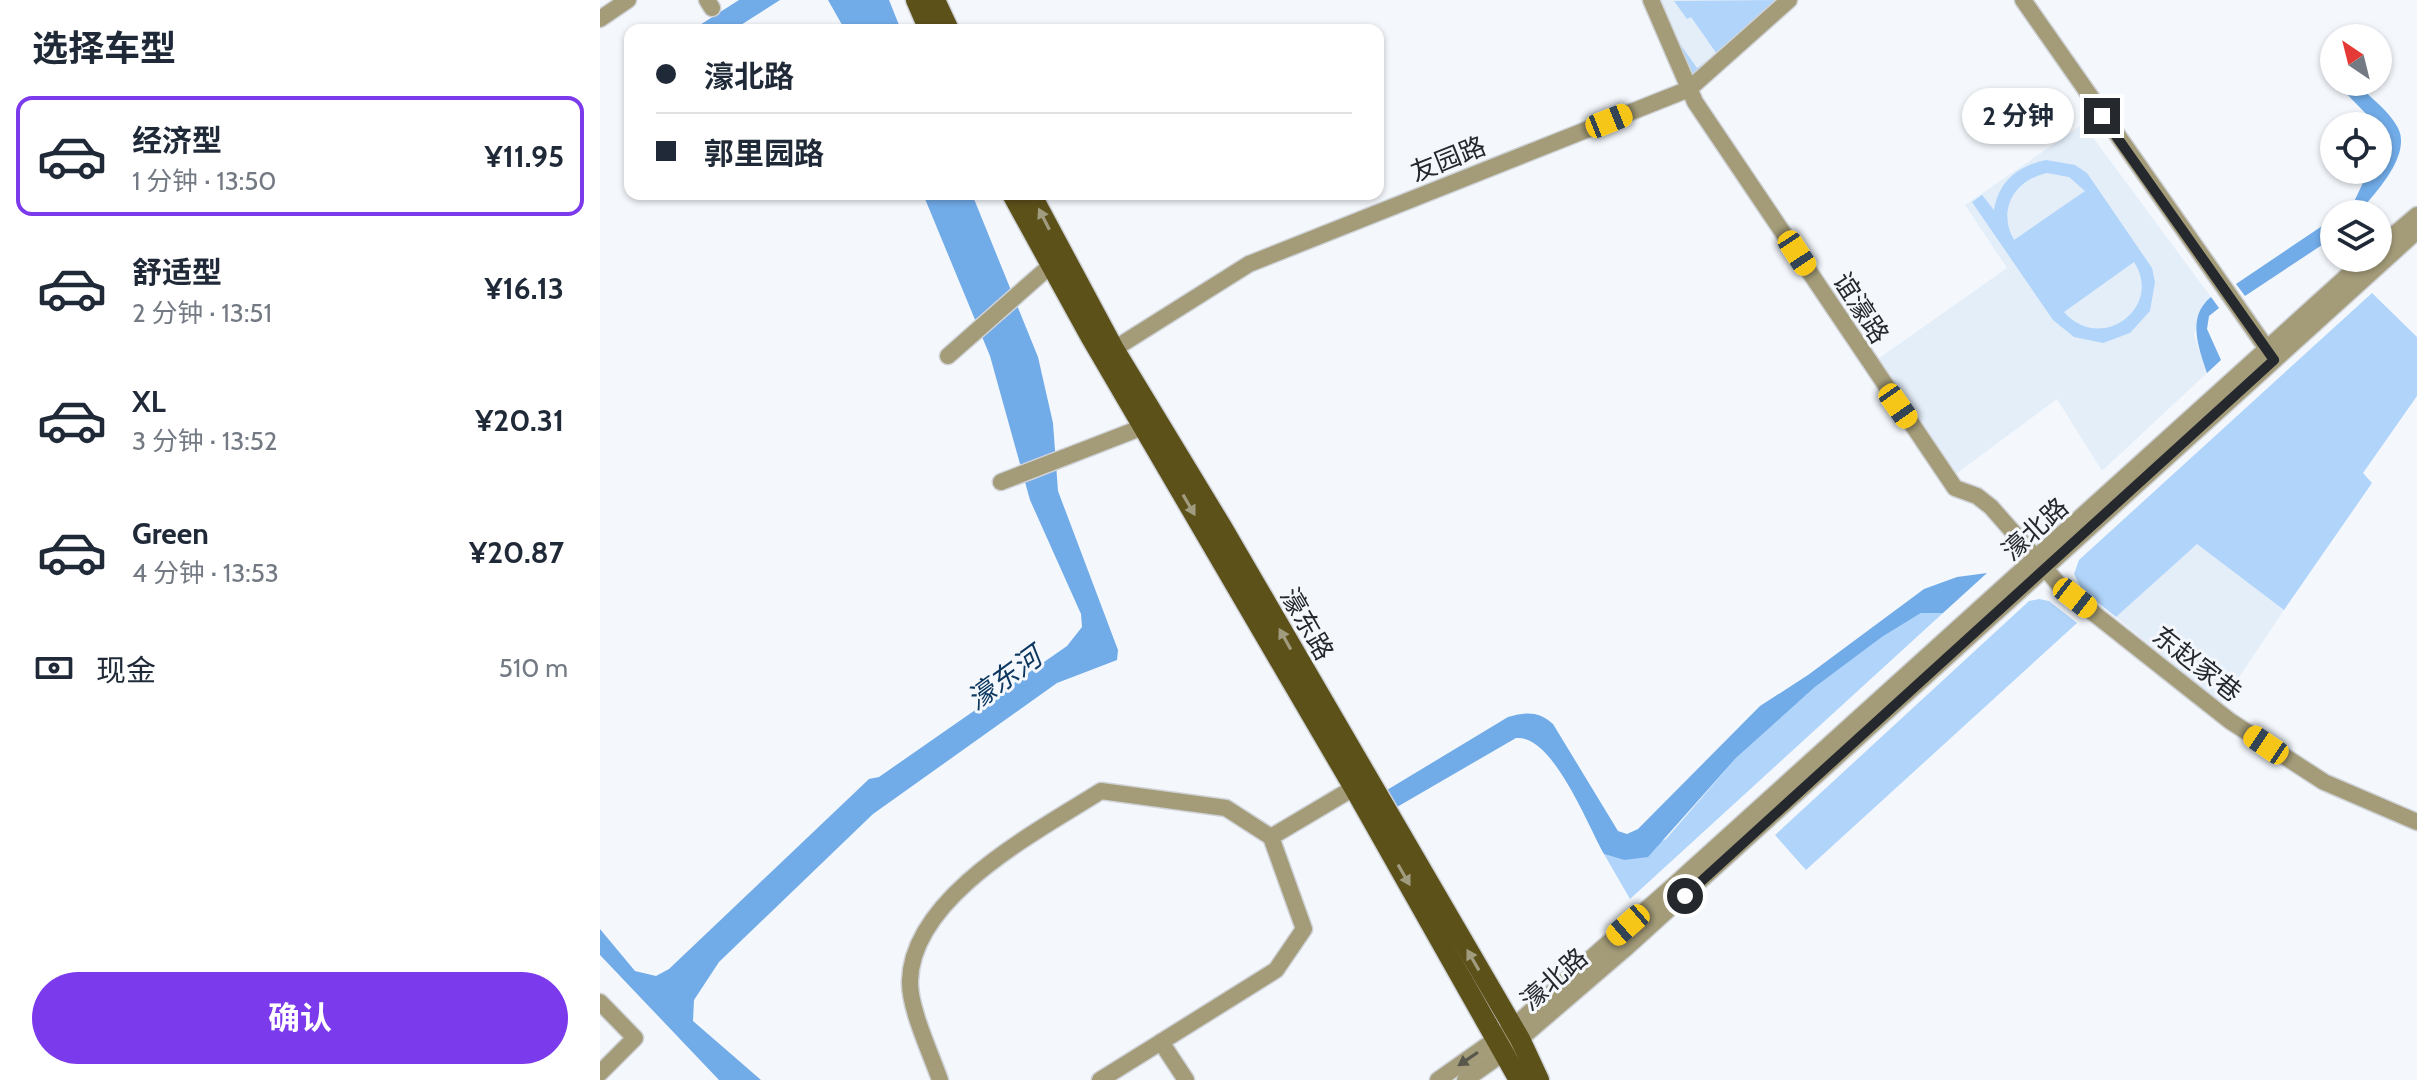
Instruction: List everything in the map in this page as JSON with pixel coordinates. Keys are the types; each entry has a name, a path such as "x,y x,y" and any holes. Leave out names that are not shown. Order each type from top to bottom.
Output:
{"main road":[{"path":"916,0 926,24"},
{"path":"935,0 946,24"},
{"name":"濠东路","path":"1015,200 1143,427 1361,784 1509,1039 1539,1080"},
{"name":"濠东路","path":"1034,200 1114,349 1222,527 1361,784"},
{"name":"濠东路","path":"1509,1039 1519,1080"}],"street":[{"path":"600,19 628,0"},
{"name":"谊濠路","path":"1651,0 1689,89 1872,369 1955,488 1977,496 1991,507 2041,564"},
{"name":"友园路","path":"1114,349 1249,264 1689,89 1789,0"},
{"path":"2023,0 2270,354"},
{"path":"2392,236 2417,215"},
{"name":"濠北路","path":"2270,354 2417,231"},
{"path":"948,356 1050,266"},
{"name":"濠北路","path":"1465,1080 1509,1039 1659,919 2270,354 2353,272"},
{"path":"1007,480 1143,427"},
{"name":"东赵家巷","path":"2041,564 2063,589 2230,721 2324,782 2417,822"},
{"path":"1271,837 1361,784"},
{"path":"940,1080 909,983 914,953 943,904 1017,845 1101,791 1226,808 1271,837 1304,929 1294,948 1276,970 1100,1080"},
{"path":"600,1002 635,1038 600,1073"},
{"name":"濠北路","path":"1438,1080 1509,1039"},
{"path":"1161,1042 1186,1080"}],"shaded area":[{"path":"739,0 780,0 742,24 701,24"},
{"path":"828,0 889,0 899,24 842,24"},
{"path":"1650,0 1784,0 1695,76"},
{"path":"1784,0 1684,84 1671,31 1697,68 1717,54 1691,17 1687,19 1674,1"},
{"path":"2349,96 2369,96 2386,112 2364,112"},
{"path":"2392,119 2401,139 2392,169"},
{"path":"2083,124 2211,297 2203,304 2194,335 2207,373 2102,471 2057,399 1956,474 1875,361 2007,268 1965,205"},
{"path":"2046,160 2075,165 2087,173 2152,268 2155,282 2150,311 2130,333 2103,343 2074,337 2053,320 1972,202 1982,195 1994,210 2000,191 2011,176 2027,166","holes":["2047,173 2069,177 2085,191 2014,240 2007,218 2012,198 2026,182","2134,262 2141,279 2141,295 2135,309 2124,320 2110,327 2094,328 2079,324 2064,312"]},
{"path":"2362,184 2382,184 2369,200 2355,200"},
{"path":"925,200 974,200 1038,357 1053,423 1058,491 1118,650 1117,660 1057,683 873,814 719,962 694,1000 693,1021 761,1080 719,1080 600,955 600,929 635,971 656,976 669,969 869,779 879,777 1067,646 1082,627 1081,614 1030,500 990,356"},
{"path":"2320,227 2320,246 2245,296 2236,284"},
{"path":"2372,293 2417,337 2417,396 2363,473 2372,483 2284,610 2197,544 2116,617 2082,590 2074,574 2079,560"},
{"path":"2211,297 2219,308 2209,316 2207,329 2221,360 2207,373 2198,343 2197,323 2203,305"},
{"path":"2196,543 2284,610 2221,704 2116,617"},
{"path":"1987,573 1943,613 1921,613 1882,637 1815,687 1736,758 1648,857 1624,860 1604,854 1556,765 1530,741 1516,738 1397,807 1387,790 1508,717 1532,714 1553,724 1618,831 1627,834 1638,829 1760,706 1808,675 1924,589 1957,577"},
{"path":"2029,601 2049,601 2077,623 1806,870 1775,835"},
{"path":"1921,613 1943,613 1630,899 1604,854 1624,860 1666,839 1736,758 1815,687 1882,637"}],"route":[{"path":"1685,896 2274,360 2102,116"}],"water label":[{"name":"濠东河","path":"1004,678"}]}
